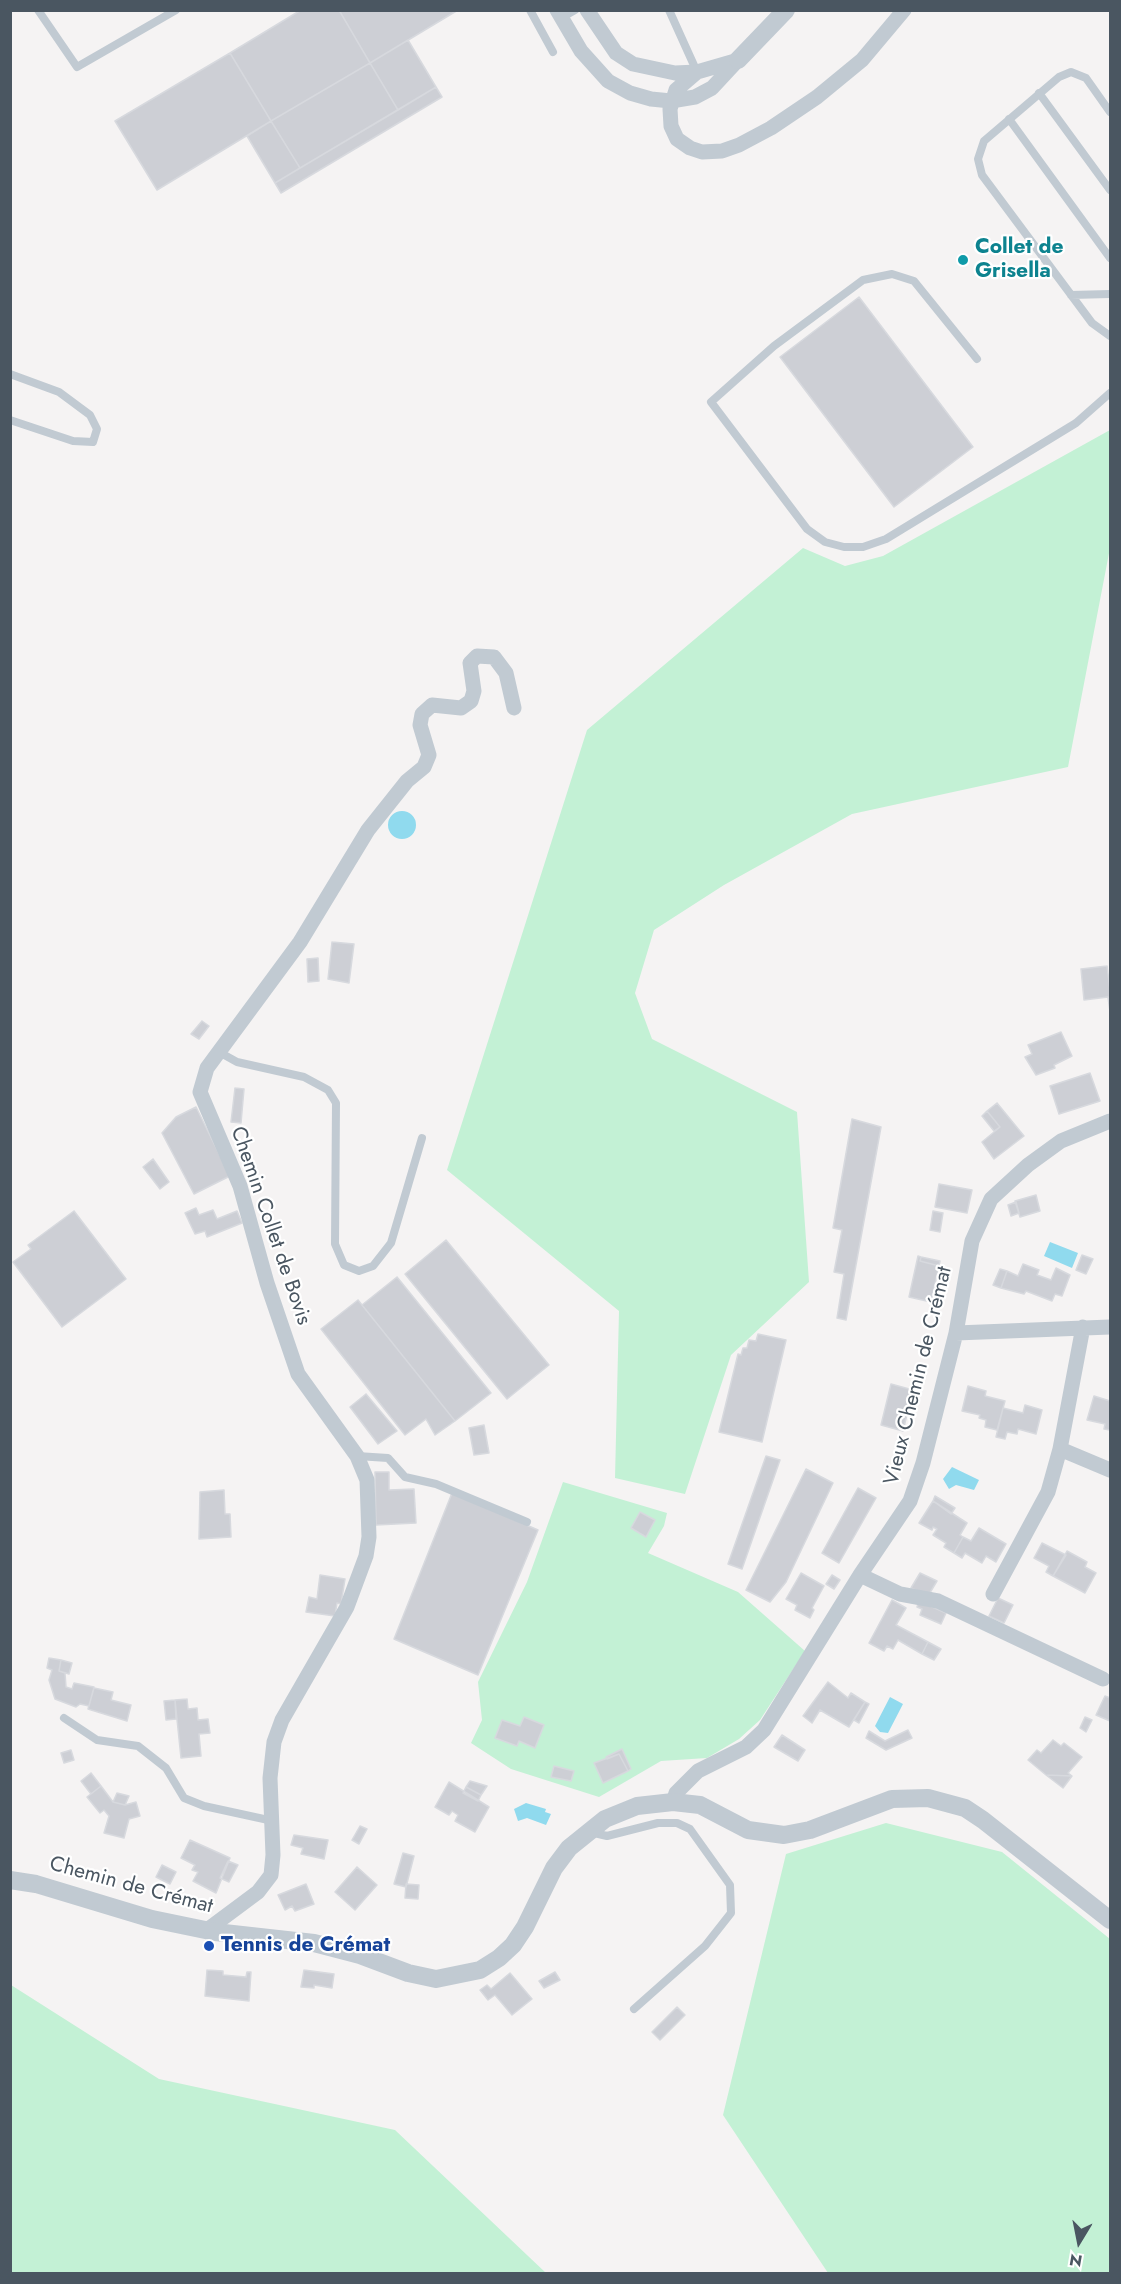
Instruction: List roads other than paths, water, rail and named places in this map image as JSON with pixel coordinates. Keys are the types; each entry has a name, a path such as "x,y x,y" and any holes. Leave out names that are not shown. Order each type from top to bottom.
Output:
{"street":[{"path":"587,10 616,53 633,64 675,73 697,72 738,60"},
{"path":"565,13 581,51 608,81 630,93 671,101 695,97 712,88 786,10"},
{"path":"697,72 676,90 671,101 671,126 676,139 702,152 722,151 739,146 817,97 862,60 904,10"},
{"name":"Chemin Collet de Bovis","path":"207,1930 267,1884 273,1866 272,1756 278,1732 348,1607 366,1556 369,1537 367,1480 357,1456 298,1374 267,1283 240,1186 200,1092 207,1068 300,942 368,830 407,781 424,767 429,755 420,725 422,714 432,705 460,708 471,701 474,691 470,663 477,656 494,657 506,673 514,708"},
{"name":"Vieux Chemin de Crémat","path":"673,1802 676,1792 698,1771 746,1747 764,1730 860,1575 910,1501 923,1463 956,1333 972,1241 991,1199 1028,1165 1061,1141 1110,1121"},
{"path":"993,1594 1045,1498 1060,1449 1083,1327"},
{"path":"956,1333 1110,1327"},
{"path":"1060,1449 1110,1470"},
{"path":"860,1575 900,1594 938,1600 1103,1679"},
{"name":"Chemin de Crémat","path":"10,1880 36,1884 152,1919 207,1930 314,1943 360,1955 408,1973 436,1979 480,1970 513,1944 525,1927 554,1868 568,1848 605,1819 638,1806 673,1802 700,1805 748,1830 768,1835 784,1835 810,1830 892,1799 928,1798 949,1802 983,1820 1110,1920"}],"lane":[{"path":"38,10 77,67 176,10"},
{"path":"530,10 553,52"},
{"path":"669,10 697,72"},
{"path":"1110,112 1086,78 1071,72 1059,77 984,141 978,159 982,176 1092,323 1110,336"},
{"path":"1039,93 1110,190"},
{"path":"1009,119 1110,258"},
{"path":"977,359 914,281 892,274 863,280 774,346 711,402 807,529 825,542 844,547 863,547 886,539 1066,429 1110,393"},
{"path":"1071,295 1110,294"},
{"path":"10,374 60,392 90,415 98,429 93,441 73,441 10,420"},
{"path":"219,1052 237,1062 304,1077 328,1090 336,1103 335,1244 344,1265 359,1271 373,1266 391,1243 422,1138"},
{"path":"357,1456 388,1458 405,1477 436,1484 527,1522"},
{"path":"64,1718 98,1740 138,1746 165,1768 184,1798 204,1806 273,1821"},
{"path":"587,1831 607,1836 658,1822 677,1823 690,1829 730,1885 731,1913 705,1946 634,2010"}],"water":[{"path":"402,811 412,815 416,825 412,835 402,839 392,835 388,825 392,815"},
{"path":"1050,1242 1078,1253 1072,1268 1044,1256"},
{"path":"952,1467 979,1480 974,1490 956,1485 949,1489 943,1479"},
{"path":"890,1697 903,1704 888,1733 880,1732 875,1726"},
{"path":"526,1803 546,1809 545,1812 551,1814 546,1825 527,1818 518,1821 514,1809"}],"place":[{"name":"Collet de Grisella","path":"963,260"},
{"name":"Tennis de Crémat","path":"209,1946"}]}
